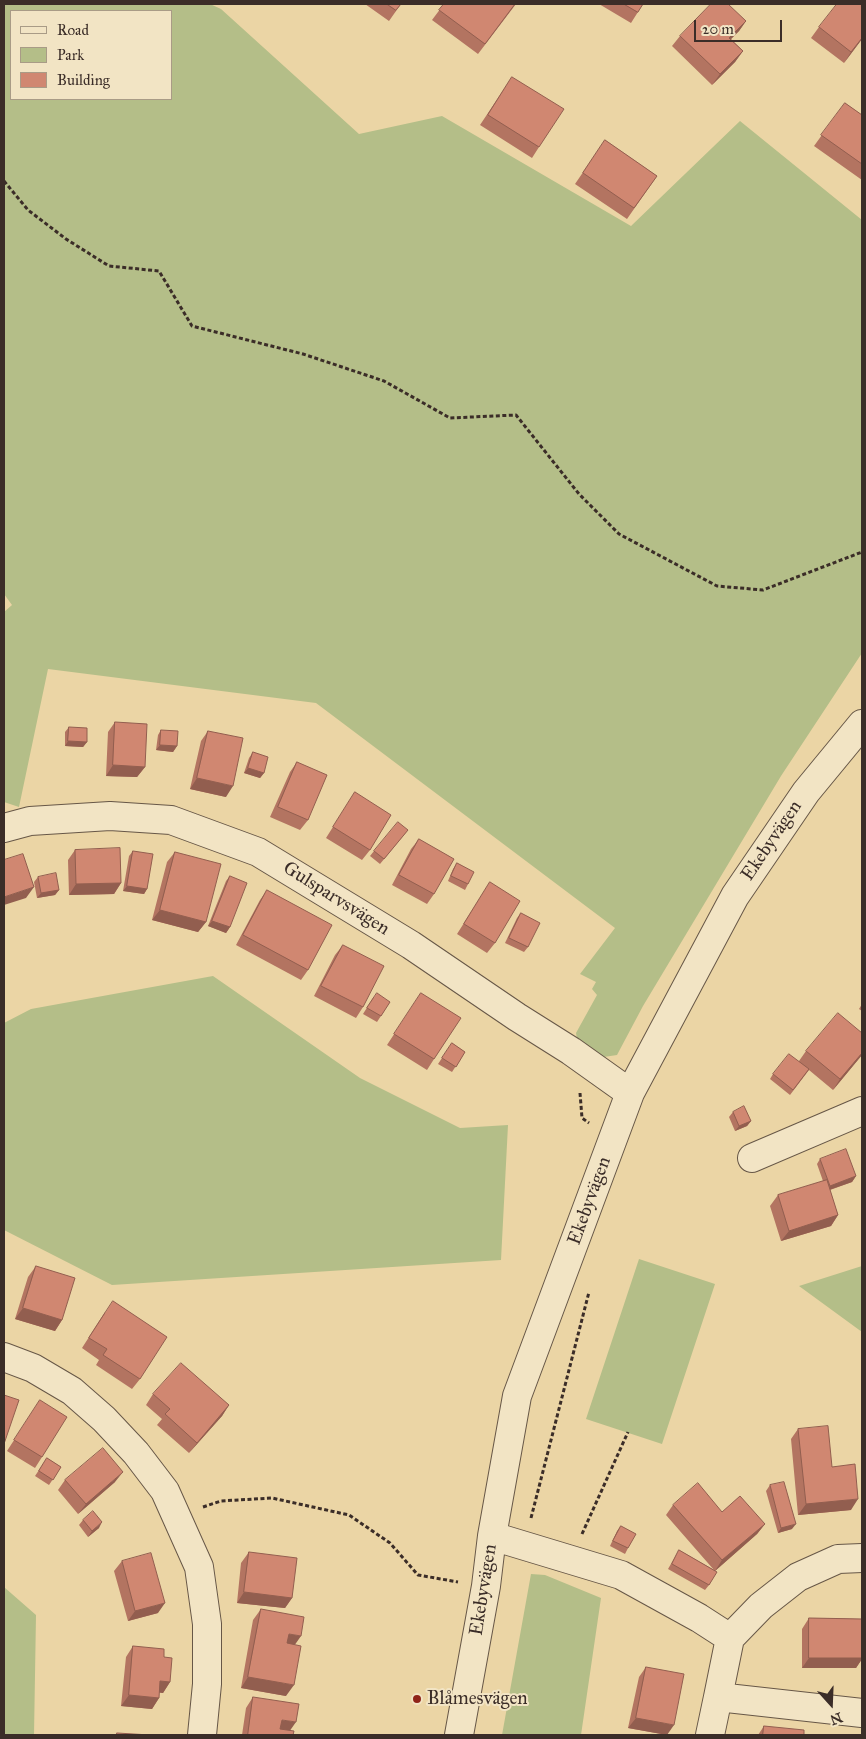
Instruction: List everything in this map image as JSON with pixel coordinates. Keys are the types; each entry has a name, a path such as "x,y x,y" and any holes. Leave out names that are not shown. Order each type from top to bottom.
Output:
{"street":[{"name":"Ekebyvägen","path":"459,1735 517,1396 630,1093 735,896 806,792 862,724"},
{"name":"Gulsparvsvägen","path":"4,828 30,821 110,816 171,820 258,852 411,945 517,1017 572,1051 630,1093"},
{"path":"752,1158 776,1138 862,1111"},
{"path":"4,1357 33,1368 72,1391 104,1419 136,1453 165,1491 198,1567 207,1624 207,1684 202,1735"},
{"path":"492,1536 621,1575 730,1638"},
{"path":"710,1735 730,1638 761,1606 798,1577 838,1559 862,1558"},
{"path":"718,1697 862,1713"}],"path":[{"path":"4,181 28,210 66,239 109,266 159,271 192,326 303,354 384,381 450,418 516,415 579,494 619,534 717,586 763,590 862,552"},
{"path":"580,1090 582,1118 613,1138"},
{"path":"524,1545 591,1286"},
{"path":"571,1560 628,1432"},
{"path":"177,1516 221,1501 272,1498 349,1515 390,1543 418,1576 486,1586"}],"green space":[{"path":"4,4 210,4 221,9 359,134 442,116 631,226 740,121 862,220 862,653 781,776 643,1006 617,1055 597,1058 578,1045 576,1033 597,995 592,989 596,982 580,974 615,928 316,703 48,669 19,807 4,802 4,612 12,605 4,594"},
{"path":"213,976 360,1078 460,1128 508,1125 501,1260 112,1285 4,1230 4,1023 31,1009"},
{"path":"639,1259 715,1284 662,1444 586,1419"},
{"path":"862,1266 862,1332 799,1286"},
{"path":"531,1574 545,1575 601,1598 581,1735 502,1735"},
{"path":"4,1587 36,1615 34,1735 4,1735"}],"building":[{"path":"387,4 401,4 396,10"},
{"path":"444,4 515,4 485,44 439,10"},
{"path":"624,4 643,4 638,12"},
{"path":"711,4 728,4 746,21 729,38 743,51 720,74 680,36"},
{"path":"837,4 862,4 862,38 851,52 819,27"},
{"path":"512,77 564,109 539,147 488,115"},
{"path":"845,103 862,115 862,164 821,135"},
{"path":"605,140 657,176 634,208 583,173"},
{"path":"115,722 147,724 145,767 113,765"},
{"path":"69,727 87,728 87,742 68,741"},
{"path":"161,730 178,731 177,746 160,745"},
{"path":"208,731 243,738 233,786 197,778"},
{"path":"253,752 268,757 264,773 248,768"},
{"path":"297,762 327,775 308,820 278,807"},
{"path":"355,792 391,815 370,850 333,827"},
{"path":"398,822 408,830 384,859 374,851"},
{"path":"419,839 454,859 434,894 399,875"},
{"path":"120,848 121,883 76,884 75,850"},
{"path":"133,851 153,854 147,889 127,886"},
{"path":"175,852 221,864 206,922 160,910"},
{"path":"23,854 34,887 4,897 4,860"},
{"path":"457,863 474,872 468,884 451,876"},
{"path":"56,873 59,890 41,893 38,877"},
{"path":"230,876 247,883 230,927 212,921"},
{"path":"490,882 520,901 495,943 464,924"},
{"path":"267,890 332,925 308,970 243,935"},
{"path":"521,913 540,923 528,947 509,938"},
{"path":"343,945 384,966 363,1007 321,986"},
{"path":"377,993 390,1002 381,1016 367,1008"},
{"path":"421,993 461,1018 434,1059 394,1034"},
{"path":"838,1013 862,1033 862,1053 840,1079 806,1051"},
{"path":"452,1043 465,1052 456,1067 442,1058"},
{"path":"789,1054 809,1069 793,1090 773,1074"},
{"path":"744,1106 751,1121 739,1126 733,1112"},
{"path":"846,1149 856,1176 830,1186 820,1159"},
{"path":"827,1180 838,1215 789,1231 778,1195"},
{"path":"36,1266 75,1278 62,1320 23,1308"},
{"path":"113,1301 167,1337 140,1379 103,1355 107,1349 89,1338"},
{"path":"181,1363 229,1405 197,1443 165,1414 170,1409 153,1394"},
{"path":"4,1395 19,1400 4,1444"},
{"path":"40,1400 67,1417 42,1457 14,1440"},
{"path":"828,1426 832,1467 855,1464 858,1499 806,1504 798,1429"},
{"path":"103,1448 123,1472 86,1504 65,1480"},
{"path":"47,1458 61,1467 53,1480 39,1471"},
{"path":"784,1482 796,1524 781,1528 770,1485"},
{"path":"698,1483 722,1512 740,1496 765,1524 722,1560 673,1505"},
{"path":"93,1511 102,1522 92,1531 83,1520"},
{"path":"621,1526 636,1534 628,1548 613,1541"},
{"path":"679,1550 717,1572 709,1585 672,1564"},
{"path":"249,1552 297,1558 292,1598 244,1592"},
{"path":"151,1553 165,1603 135,1611 122,1561"},
{"path":"261,1609 304,1617 301,1636 289,1634 287,1643 301,1646 294,1685 248,1677"},
{"path":"809,1618 862,1619 862,1658 809,1658"},
{"path":"133,1646 164,1649 164,1657 172,1658 170,1682 160,1681 159,1698 129,1695"},
{"path":"646,1667 684,1674 674,1725 636,1718"},
{"path":"253,1697 299,1704 296,1722 282,1720 280,1729 294,1731 293,1735 248,1735"},
{"path":"764,1726 804,1730 804,1735 763,1735"},
{"path":"117,1733 150,1735 117,1735"}],"place":[{"name":"Blåmesvägen","path":"417,1699"}]}
